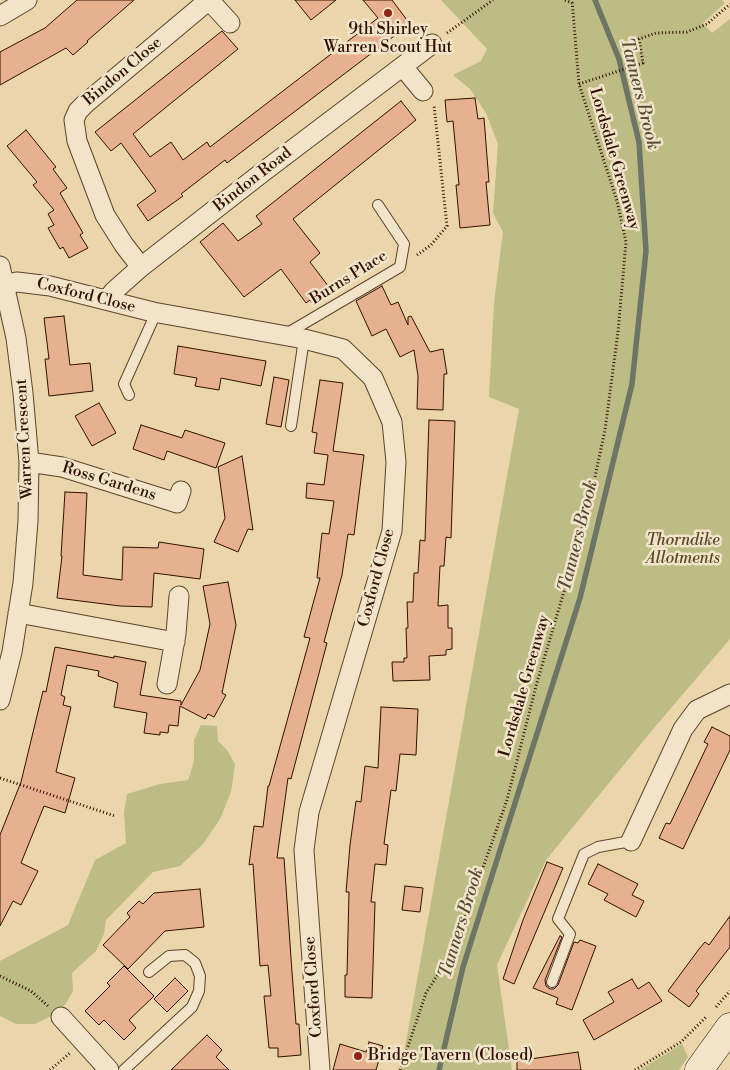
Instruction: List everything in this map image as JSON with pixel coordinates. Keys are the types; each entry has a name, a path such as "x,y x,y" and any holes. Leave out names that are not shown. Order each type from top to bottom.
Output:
{"street":[{"path":"0,16 27,0"},
{"name":"Bindon Close","path":"141,267 105,215 77,141 74,120 78,111 86,102 209,0 230,23"},
{"name":"Bindon Road","path":"107,300 141,267 432,44"},
{"path":"403,67 423,91"},
{"name":"Warren Crescent","path":"0,266 19,356 29,462 28,521 18,613 12,652 0,700"},
{"name":"Coxford Close","path":"5,284 29,282 107,300 132,308 304,339 343,349 373,378 392,422 396,462 392,530 309,812 304,850 320,1070"},
{"name":"Ross Gardens","path":"29,462 62,467 177,503 180,491"},
{"path":"167,684 175,642 179,596"},
{"path":"18,613 175,642"},
{"path":"631,841 684,729 697,710 730,694"},
{"path":"61,1017 110,1070"},
{"path":"698,1070 717,1017"}],"lane":[{"name":"Burns Place","path":"284,336 400,266 404,244 378,205"},
{"path":"129,395 124,384 156,313"},
{"path":"291,426 304,339"},
{"path":"552,982 570,934 558,919 584,854 598,847 631,841"},
{"path":"124,1070 192,1007 199,992 200,976 198,970 195,963 185,956 169,956 149,972"}],"path":[{"path":"432,44 493,0"},
{"path":"565,0 572,2"},
{"name":"Lordsdale Greenway","path":"400,1070 426,993 454,950 506,800 536,686 592,491 605,430 618,332 626,242 617,201 579,84 572,2"},
{"path":"579,84 643,63 640,39 656,33 687,32 707,24 730,4"},
{"path":"400,266 431,245 447,226 435,106 423,91"},
{"path":"0,778 115,816"},
{"path":"0,976 31,991 61,1017"},
{"path":"635,1070 717,1017 730,991"},
{"path":"50,1070 69,1053 81,1052 87,1045"}],"green space":[{"name":"Thorndike Allotments","path":"441,0 722,0 725,3 703,23 712,33 730,19 730,639 546,860 497,965 512,1070 401,1070 519,409 489,397 494,303 503,232 493,213 498,144 486,113 470,89 453,75 481,61 487,49"},
{"path":"201,725 217,726 218,741 227,750 235,764 231,792 220,819 203,844 180,866 153,872 106,920 104,934 96,951 72,973 73,991 65,1005 51,1016 35,1024 16,1024 0,1016 0,961 68,925 95,860 126,843 124,813 127,794 160,784 188,780 194,762 194,740"},
{"path":"682,1044 688,1057 679,1070 640,1070"}],"building":[{"path":"77,0 134,0 73,55 66,48 0,85 0,52 45,28"},
{"path":"295,0 336,0 311,20"},
{"path":"363,0 392,0 410,24 227,163 225,160 181,194 183,196 148,221 137,205 156,191 121,143 111,151 95,132 222,31 238,49 133,134 150,157 171,142 183,160 207,142 210,147 378,18"},
{"path":"475,98 478,119 484,118 489,182 486,182 490,225 460,228 456,185 459,185 453,121 447,122 445,100"},
{"path":"401,101 416,120 293,219 320,253 310,262 332,291 314,305 310,300 306,303 281,269 244,297 200,242 223,223 238,241 262,224 256,216"},
{"path":"26,130 56,167 53,169 67,188 60,193 83,233 80,235 88,248 69,258 63,247 60,249 48,228 54,225 48,214 54,210 33,185 37,182 7,146"},
{"path":"382,286 391,305 398,302 408,325 408,317 411,316 430,352 443,349 447,374 444,374 443,410 417,409 418,376 414,350 400,357 386,329 372,336 356,301"},
{"path":"64,316 70,365 90,363 93,391 49,396 45,359 49,359 44,318"},
{"path":"178,346 266,361 261,386 221,378 219,390 195,386 197,378 174,374"},
{"path":"274,377 289,380 281,427 266,424"},
{"path":"320,380 343,383 333,451 364,455 354,535 348,534 342,575 324,642 327,643 291,779 288,778 277,858 284,858 296,1024 299,1024 301,1055 278,1057 278,1048 269,1048 264,996 271,996 268,965 260,966 253,864 249,865 254,826 263,827 268,786 310,638 304,637 320,578 317,578 322,533 329,534 334,501 306,498 307,483 324,485 328,455 314,453 317,433 312,432"},
{"path":"99,403 116,433 92,446 75,416"},
{"path":"429,420 455,421 451,538 446,537 444,566 440,566 438,606 448,605 448,628 452,628 452,649 446,650 446,655 429,656 430,680 393,681 392,662 404,662 404,658 407,658 407,602 413,602 414,573 418,573 420,540 425,541"},
{"path":"141,425 182,438 185,430 225,443 216,468 167,451 164,460 133,449"},
{"path":"242,456 253,530 248,529 238,552 214,542 225,518 218,467"},
{"path":"65,492 87,493 83,575 122,580 123,547 158,548 159,542 204,549 200,579 154,573 152,607 120,606 57,598 62,556"},
{"path":"228,582 236,625 222,693 226,695 214,717 208,714 205,719 180,706 178,726 169,725 168,733 160,732 160,735 144,733 147,713 114,707 118,683 98,676 99,671 67,665 61,695 65,697 63,705 71,707 56,772 75,778 65,813 44,806 21,863 38,871 21,905 13,901 0,926 0,835 21,782 43,691 46,692 55,647 146,662 140,695 181,701 181,705 200,670 210,624 203,586"},
{"path":"381,707 418,709 416,755 400,754 396,791 391,790 384,844 388,845 386,865 375,864 371,902 375,902 372,998 345,997 349,892 346,892 350,845 356,801 361,802 365,766 378,768"},
{"path":"712,727 730,736 730,750 683,849 659,838 666,823 670,824 708,744 704,742"},
{"path":"547,862 563,868 514,984 503,979 523,920"},
{"path":"598,864 638,884 632,895 644,901 636,917 604,900 608,894 588,884"},
{"path":"405,886 423,888 420,912 402,910"},
{"path":"200,889 204,927 165,931 128,969 103,945 130,917 127,913 139,901 143,904 154,893"},
{"path":"730,916 730,947 696,991 699,994 689,1007 668,991 699,949 705,942 709,945"},
{"path":"560,936 562,937 545,980 546,986 550,989 554,989 558,985 574,942 578,943 580,940 596,946 572,1010 556,1004 558,998 533,988"},
{"path":"124,966 154,996 129,1020 136,1028 124,1040 104,1020 99,1025 85,1011 110,986 107,983"},
{"path":"175,978 188,991 167,1012 154,999"},
{"path":"632,979 638,989 649,982 662,1001 594,1040 583,1020 614,1002 608,992"},
{"path":"207,1035 222,1050 216,1057 229,1070 171,1070"},
{"name":"Bridge Tavern (Closed)","path":"369,1042 383,1046 376,1070 333,1070 340,1044 366,1052"},
{"path":"578,1052 581,1070 517,1070 517,1061"}],"waterway":[{"name":"Tanners Brook","path":"439,1070 463,967 580,598 632,384 646,251 639,142 619,59 595,0"}],"place":[{"name":"9th Shirley Warren Scout Hut","path":"388,13"},
{"name":"Bridge Tavern (Closed)","path":"358,1056"}]}
